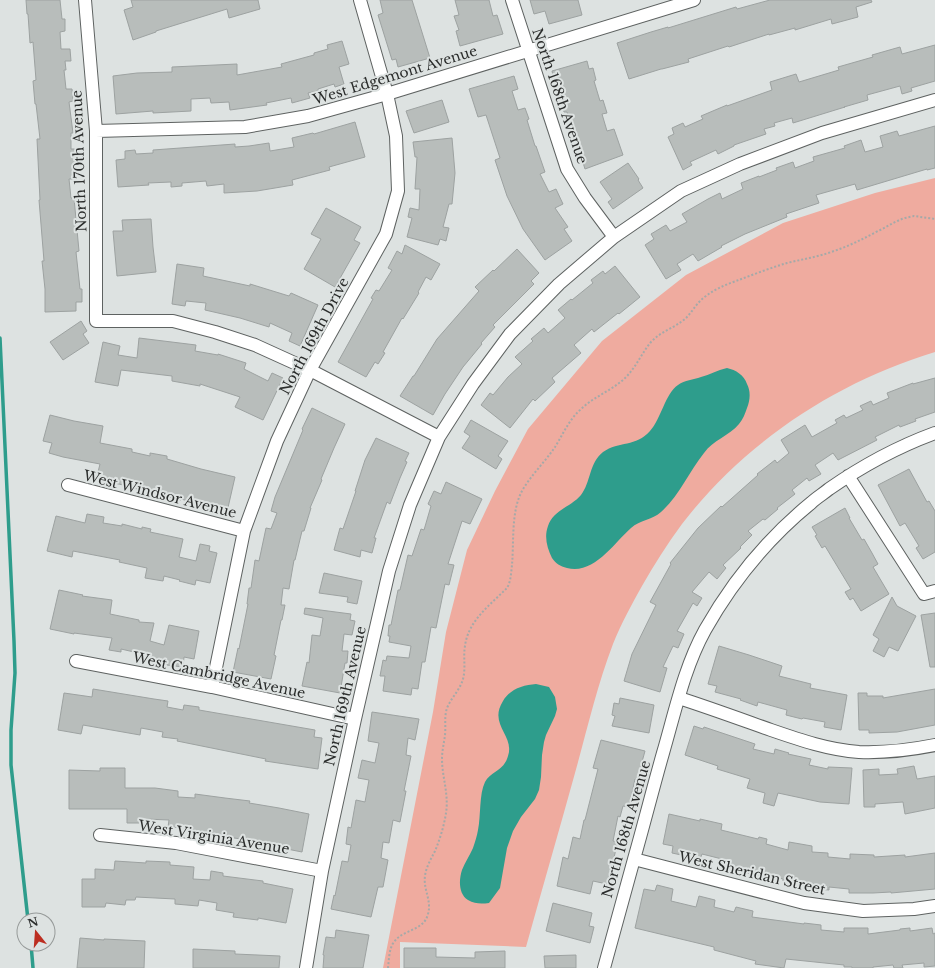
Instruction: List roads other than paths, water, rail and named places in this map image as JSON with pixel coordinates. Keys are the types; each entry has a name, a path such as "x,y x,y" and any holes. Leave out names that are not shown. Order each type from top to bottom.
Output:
{"street":[{"name":"North 170th Avenue","path":"84,0 96,131 96,321 173,321 215,332 255,345 310,370"},
{"name":"North 169th Drive","path":"212,687 244,531 276,441 310,370 386,234 398,191 396,136 387,94 360,0"},
{"name":"North 168th Avenue","path":"512,0 567,169 585,198 614,237"},
{"name":"West Edgemont Avenue","path":"96,131 245,127 308,116 387,94 694,0"},
{"name":"North 169th Avenue","path":"306,968 322,871 389,571 410,505 439,437 473,384 510,334 559,284 614,237 681,191 740,164 822,133 935,100"},
{"path":"310,370 439,437"},
{"path":"935,433 876,460 848,476 811,502 767,545 733,587 705,630 692,658 679,698 805,742 834,748 859,752 884,752 935,745"},
{"path":"848,476 929,593"},
{"name":"West Windsor Avenue","path":"68,486 244,531"},
{"name":"West Cambridge Avenue","path":"76,662 212,687 355,719"},
{"name":"North 168th Avenue","path":"604,968 679,698"},
{"name":"West Virginia Avenue","path":"100,835 176,843 322,871"},
{"name":"West Sheridan Street","path":"634,860 804,903 863,912 914,909 935,906"}],"waterway":[{"path":"0,338 15,673 11,730 11,765 27,912"},
{"path":"32,952 33,968"}]}
